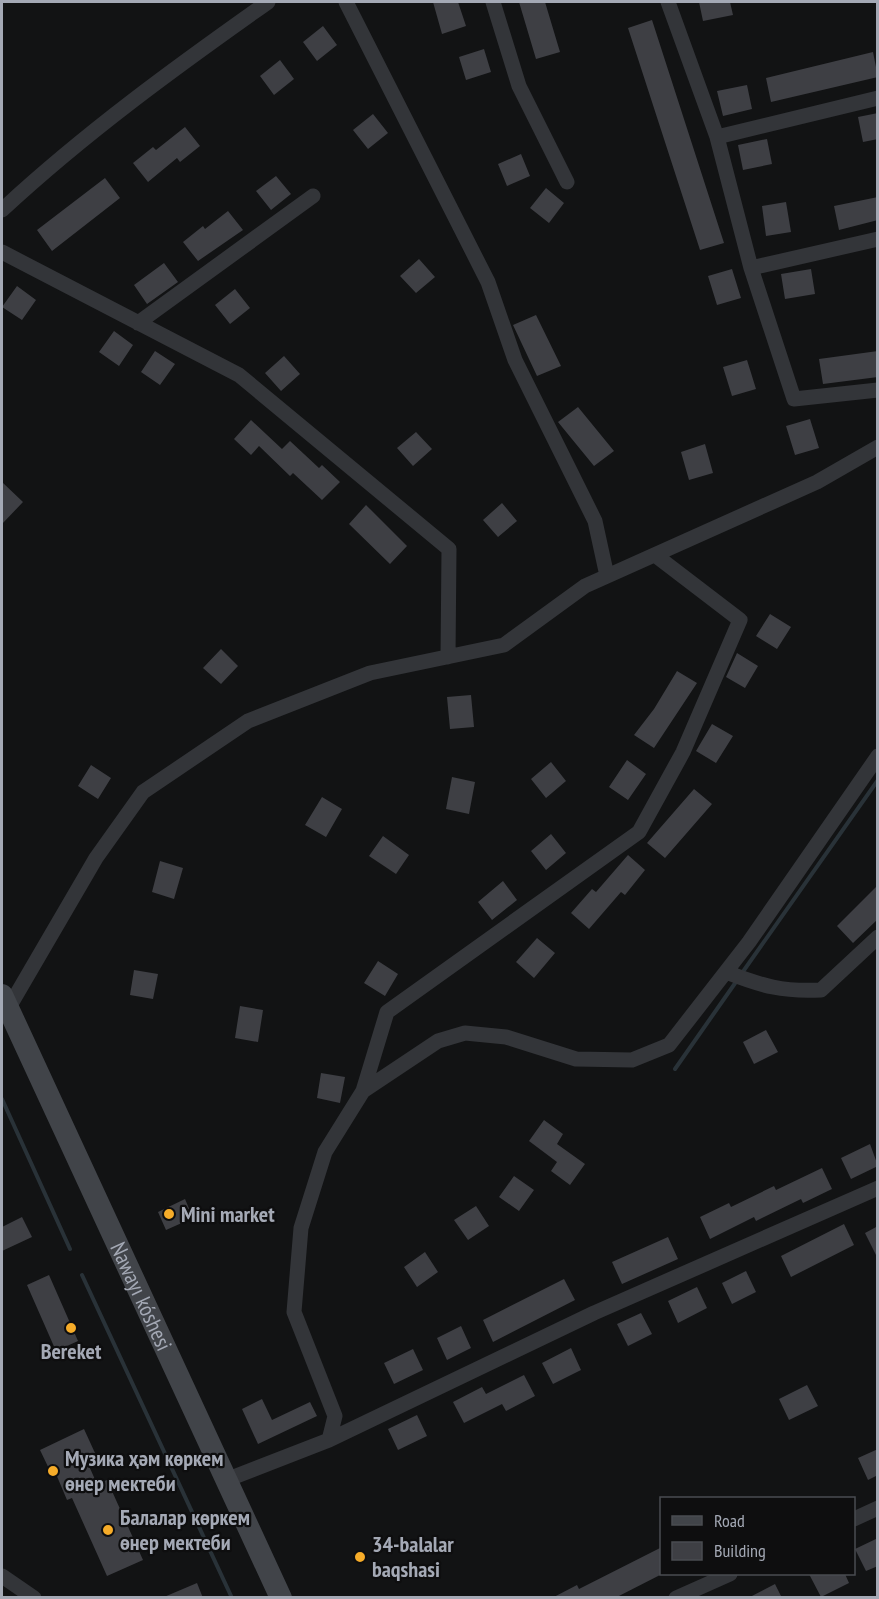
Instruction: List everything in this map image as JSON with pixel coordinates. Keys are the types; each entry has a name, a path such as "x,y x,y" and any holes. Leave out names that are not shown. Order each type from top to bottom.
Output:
{"main road":[{"name":"Nawayı kóshesi","path":"5,1002 281,1598"}],"street":[{"path":"2,210 44,171 162,76 268,2"},
{"path":"346,2 488,282 515,360 595,520 607,576"},
{"path":"493,2 519,86 567,182"},
{"path":"668,2 717,137 751,268 794,399 878,390"},
{"path":"717,137 878,98"},
{"path":"138,323 313,196"},
{"path":"751,268 878,239"},
{"path":"2,252 239,375 449,549 448,657"},
{"path":"5,1002 96,858 143,792 248,721 370,673 504,645 585,586 817,482 878,447"},
{"path":"329,1440 335,1416 294,1312 301,1228 325,1152 363,1091 387,1012 639,832 683,752 740,620 655,555"},
{"path":"363,1091 438,1041 465,1033 506,1037 576,1059 632,1060 669,1045 726,972 878,756"},
{"path":"726,972 766,987 791,991 821,990 878,938"},
{"path":"226,1480 329,1440 594,1313 878,1188"},
{"path":"855,1519 878,1508"},
{"path":"676,1598 728,1575"},
{"path":"2,1576 34,1598"}],"building":[{"path":"433,2 458,2 466,26 442,34"},
{"path":"519,2 545,2 560,52 536,59"},
{"path":"699,2 730,2 733,15 703,21"},
{"path":"652,20 724,243 700,250 628,28"},
{"path":"323,26 337,45 317,61 303,42"},
{"path":"484,49 491,72 466,80 459,57"},
{"path":"873,52 878,77 771,102 766,78"},
{"path":"280,60 294,79 274,95 260,76"},
{"path":"747,85 752,109 723,116 717,91"},
{"path":"878,113 878,139 863,142 858,117"},
{"path":"373,114 388,133 368,149 353,130"},
{"path":"185,127 200,146 180,162 177,158 148,182 133,163 153,147 156,150"},
{"path":"767,139 772,164 743,170 738,145"},
{"path":"521,154 530,176 507,186 498,164"},
{"path":"276,176 291,194 271,210 256,191"},
{"path":"105,178 120,198 52,251 37,230"},
{"path":"546,188 564,203 549,223 530,208"},
{"path":"878,197 878,220 839,230 834,206"},
{"path":"786,202 791,232 766,236 762,206"},
{"path":"228,211 243,230 198,261 183,242 203,226 205,229"},
{"path":"419,259 435,277 416,293 400,276"},
{"path":"164,263 178,282 147,304 134,285"},
{"path":"732,269 741,298 717,305 708,276"},
{"path":"811,269 815,294 785,299 781,274"},
{"path":"17,286 36,300 22,320 2,307"},
{"path":"235,289 250,308 230,324 215,305"},
{"path":"536,315 561,366 537,376 513,325"},
{"path":"114,331 133,345 119,366 99,352"},
{"path":"155,351 175,364 160,385 141,372"},
{"path":"878,351 878,377 823,384 819,359"},
{"path":"284,356 300,374 281,391 265,373"},
{"path":"747,360 756,389 732,396 723,367"},
{"path":"578,407 614,451 594,466 558,422"},
{"path":"810,419 819,448 795,455 786,426"},
{"path":"251,420 282,449 290,441 319,468 322,465 340,482 322,500 293,473 290,476 259,446 251,455 234,439"},
{"path":"416,432 432,449 413,466 397,448"},
{"path":"705,444 713,473 689,480 681,452"},
{"path":"2,482 23,502 2,524"},
{"path":"502,503 517,521 498,537 483,520"},
{"path":"366,505 407,546 390,564 349,524"},
{"path":"770,614 791,627 777,649 756,636"},
{"path":"221,649 238,666 221,684 203,668"},
{"path":"737,653 758,666 745,688 726,677"},
{"path":"677,671 697,683 654,748 634,735 654,709"},
{"path":"471,695 474,727 450,729 447,697"},
{"path":"712,724 733,736 716,763 696,751"},
{"path":"627,760 646,774 628,800 609,787"},
{"path":"551,762 566,781 546,798 531,779"},
{"path":"91,765 111,778 98,799 78,786"},
{"path":"452,777 475,782 469,814 446,809"},
{"path":"694,789 712,804 665,858 647,843"},
{"path":"322,797 342,809 326,837 305,825"},
{"path":"551,834 566,853 546,870 531,851"},
{"path":"383,836 409,855 396,874 369,856"},
{"path":"628,855 645,870 625,895 621,892 589,929 571,913 592,889 596,892"},
{"path":"160,861 183,868 174,899 152,892"},
{"path":"503,881 517,900 492,920 478,902"},
{"path":"878,885 878,919 853,943 837,926"},
{"path":"537,938 555,953 534,978 516,962"},
{"path":"378,961 398,974 385,996 364,983"},
{"path":"134,970 158,974 153,999 130,995"},
{"path":"240,1006 263,1010 258,1042 235,1038"},
{"path":"766,1030 778,1052 754,1064 743,1042"},
{"path":"321,1073 345,1077 340,1103 317,1098"},
{"path":"544,1120 563,1134 557,1144 585,1164 570,1185 551,1171 557,1162 529,1141"},
{"path":"870,1144 878,1166 851,1179 841,1158"},
{"path":"822,1168 832,1189 803,1203 801,1199 756,1221 754,1217 710,1239 700,1217 729,1203 731,1207 774,1186 776,1190"},
{"path":"514,1176 534,1190 519,1211 499,1197"},
{"path":"185,1199 193,1218 166,1230 158,1212"},
{"path":"476,1206 489,1226 468,1240 454,1220"},
{"path":"22,1217 32,1237 2,1251 2,1227"},
{"path":"844,1224 854,1245 791,1277 781,1256"},
{"path":"878,1226 878,1259 865,1233"},
{"path":"668,1237 678,1259 622,1284 612,1262"},
{"path":"425,1252 438,1272 417,1287 404,1267"},
{"path":"746,1271 756,1292 732,1304 722,1283"},
{"path":"49,1275 78,1341 56,1351 27,1285"},
{"path":"564,1279 575,1300 493,1342 483,1320"},
{"path":"697,1287 707,1308 678,1323 668,1301"},
{"path":"641,1313 652,1334 628,1346 617,1324"},
{"path":"461,1326 471,1348 447,1360 437,1338"},
{"path":"571,1348 581,1370 553,1384 542,1363"},
{"path":"413,1349 423,1370 394,1384 384,1363"},
{"path":"524,1375 535,1396 506,1411 502,1404 464,1423 453,1402 482,1387 486,1394"},
{"path":"807,1385 818,1406 789,1420 779,1399"},
{"path":"262,1399 272,1420 310,1402 317,1416 258,1444 242,1409"},
{"path":"417,1415 427,1436 398,1450 388,1429"},
{"name":"Балалар көркем өнер мектеби","path":"84,1429 95,1453 85,1457 97,1484 107,1480 143,1560 107,1576 72,1498 67,1500 56,1474 52,1475 40,1450"},
{"path":"878,1449 878,1475 868,1480 858,1458"},
{"path":"878,1538 878,1566 866,1571 855,1549"},
{"path":"660,1548 660,1575 615,1598 552,1598 577,1585 579,1589"},
{"path":"810,1575 845,1575 849,1583 821,1597"},
{"path":"197,1583 203,1598 164,1598 164,1597"},
{"path":"775,1584 782,1598 748,1598"}],"waterway":[{"path":"742,973 878,780"},
{"path":"675,1069 738,979"},
{"path":"2,1099 70,1249"},
{"path":"82,1275 232,1598"}],"place":[{"name":"Mini market","path":"169,1214"},
{"name":"Bereket","path":"71,1328"},
{"name":"Музика ҳәм көркем өнер мектеби","path":"53,1471"},
{"name":"Балалар көркем өнер мектеби","path":"108,1530"},
{"name":"34-balalar baqshasi","path":"360,1557"}]}
